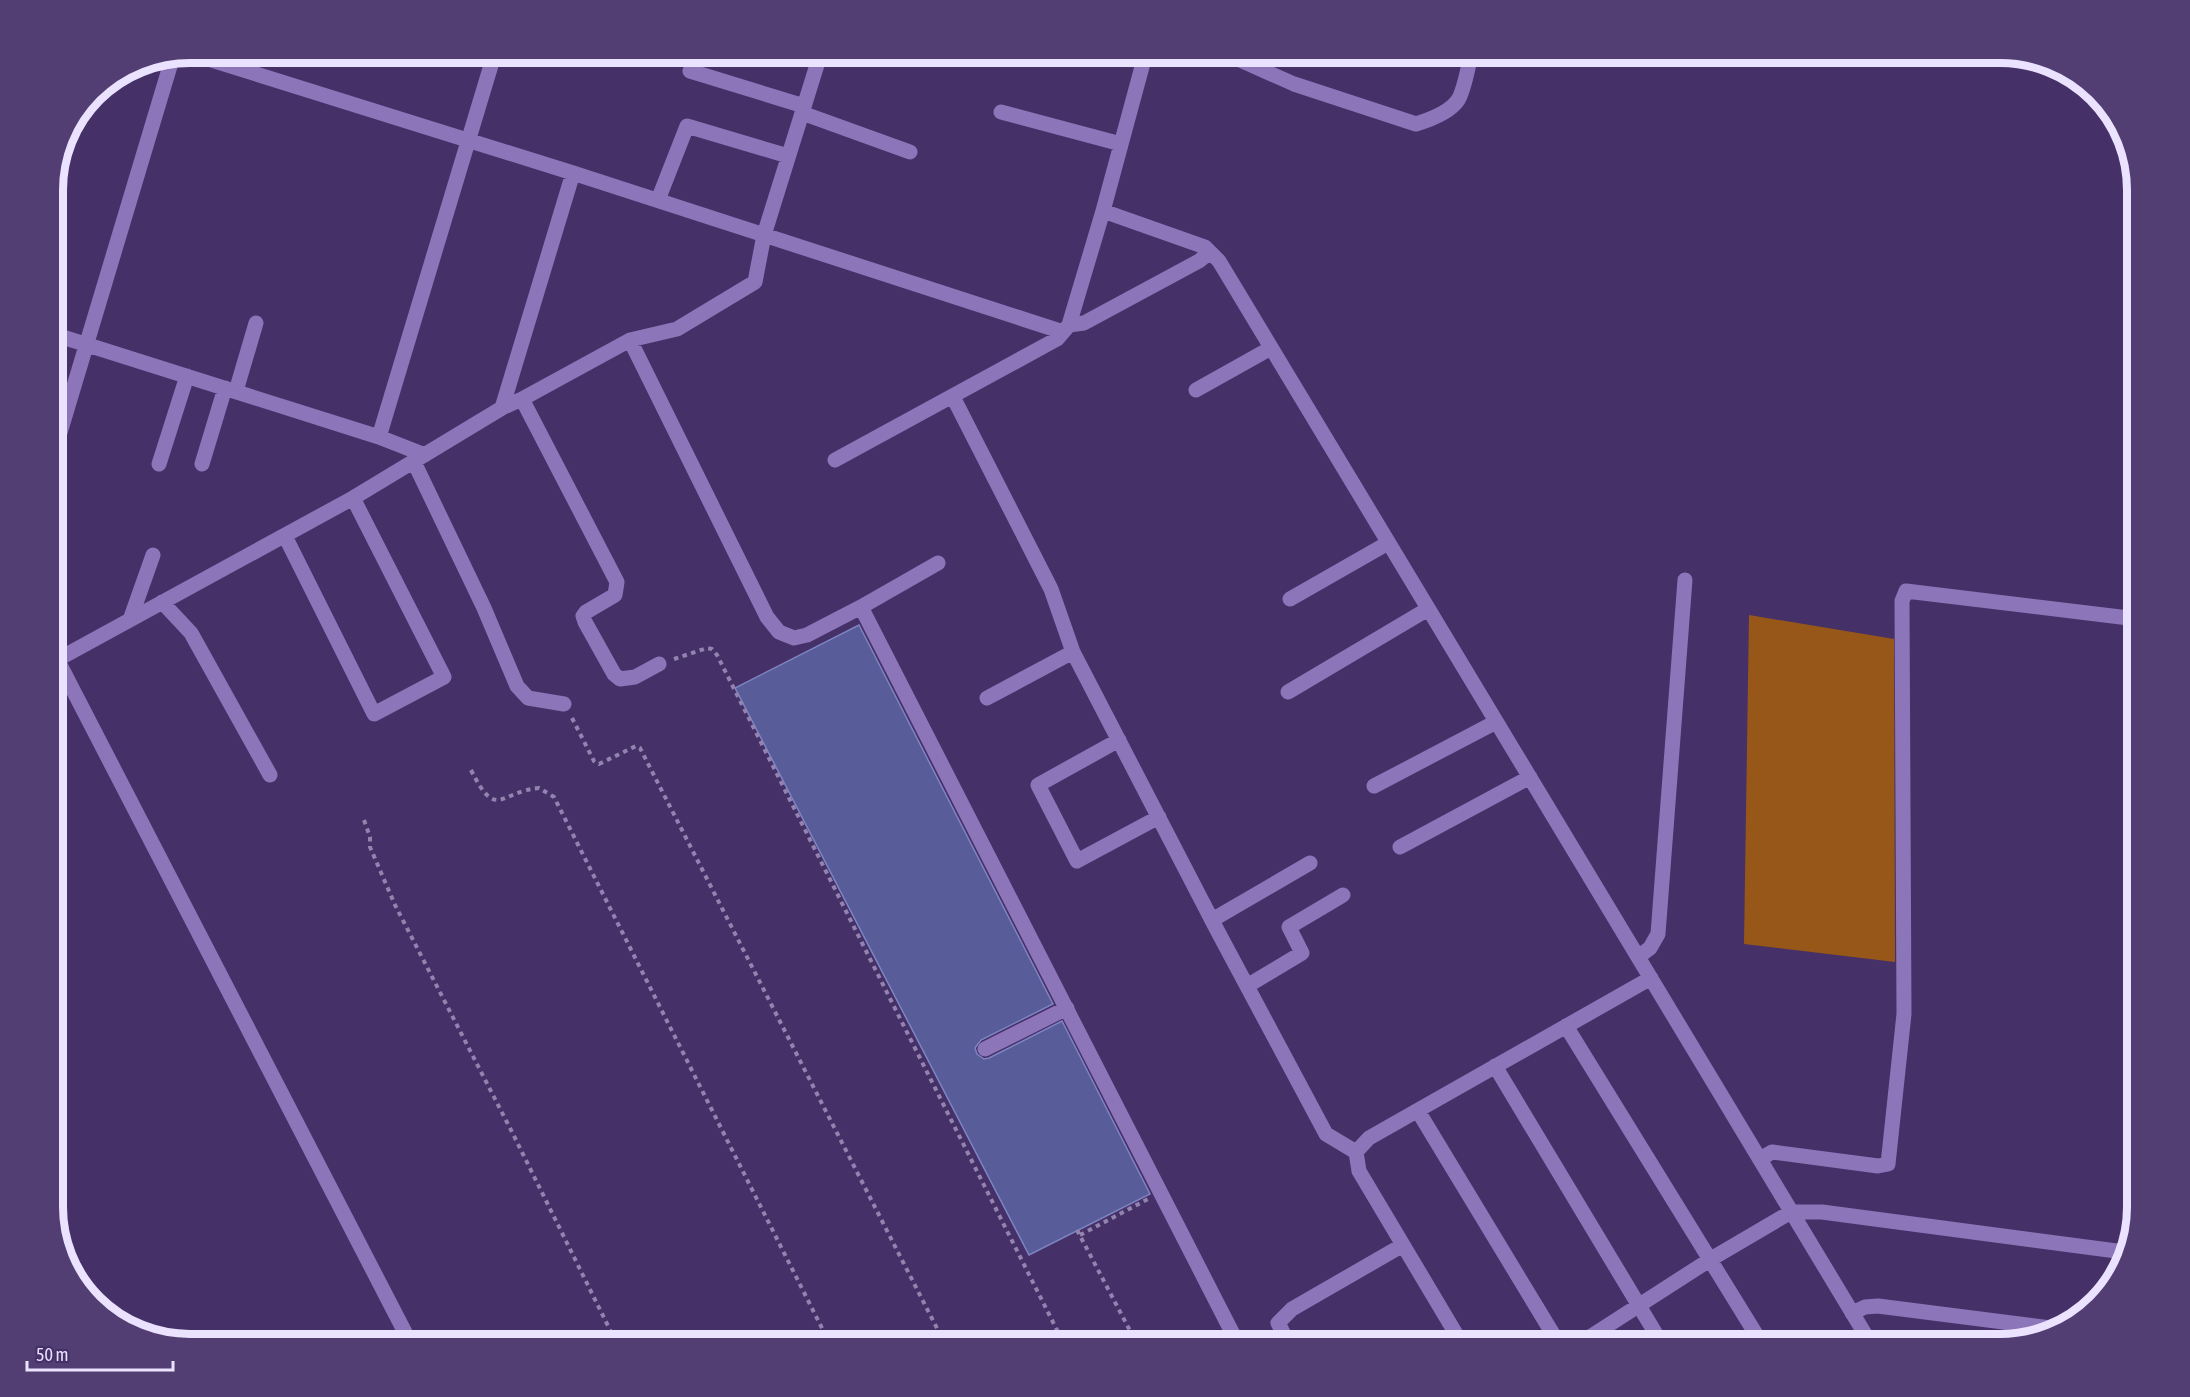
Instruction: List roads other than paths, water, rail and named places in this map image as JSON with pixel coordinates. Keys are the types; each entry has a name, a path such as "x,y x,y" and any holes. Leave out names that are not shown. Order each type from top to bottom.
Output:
{"street":[{"path":"221,63 1066,328 1084,323 1199,261 1210,252"},
{"path":"379,437 492,63"},
{"path":"63,658 354,498 502,408 630,340 677,328 755,282 764,235 818,63"},
{"path":"835,460 1057,339 1066,328 1103,211 1143,63"},
{"path":"1251,63 1294,84 1416,124 1429,120 1458,99 1469,63"},
{"path":"63,422 170,65"},
{"path":"690,71 803,109 910,152"},
{"path":"1001,112 1121,144"},
{"path":"658,201 687,126 788,156"},
{"path":"502,408 573,173"},
{"path":"1103,211 1205,247 1219,261 1865,1334"},
{"path":"202,464 256,323"},
{"path":"63,337 379,437 419,458 518,687 528,698 564,704"},
{"path":"630,340 767,617 779,632 794,638 807,635 938,564"},
{"path":"1196,390 1271,348"},
{"path":"159,464 187,376"},
{"path":"953,397 1051,589 1071,646 1247,986 1326,1134 1356,1152"},
{"path":"522,399 617,582 615,595 586,612 585,622 614,674 620,679 635,677 659,664"},
{"path":"285,536 374,714 444,677 354,498"},
{"path":"1290,599 1388,543"},
{"path":"130,620 153,555"},
{"path":"1638,957 1650,948 1658,934 1685,580"},
{"path":"1760,1160 1772,1152 1878,1166 1888,1164 1904,1014 1902,601 1906,591 2127,618"},
{"path":"162,602 191,633 270,775"},
{"path":"861,607 1233,1334"},
{"path":"1288,692 1428,609"},
{"path":"987,698 1071,646"},
{"path":"63,675 406,1334"},
{"path":"1374,786 1496,722"},
{"path":"1119,740 1038,785 1077,861 1159,817"},
{"path":"1400,847 1530,777"},
{"path":"1212,920 1310,863"},
{"path":"1247,986 1302,953 1289,927 1343,895"},
{"path":"1356,1152 1369,1138 1651,978"},
{"path":"985,1049 1067,1008"},
{"path":"1566,1026 1756,1334"},
{"path":"1495,1066 1656,1334"},
{"path":"1418,1111 1553,1334"},
{"path":"1356,1152 1359,1171 1456,1334"},
{"path":"1595,1334 1711,1259 1791,1212 1822,1212 2119,1251"},
{"path":"1284,1334 1278,1323 1292,1309 1403,1245"},
{"path":"1852,1313 1865,1307 1878,1306 2041,1327"}]}
